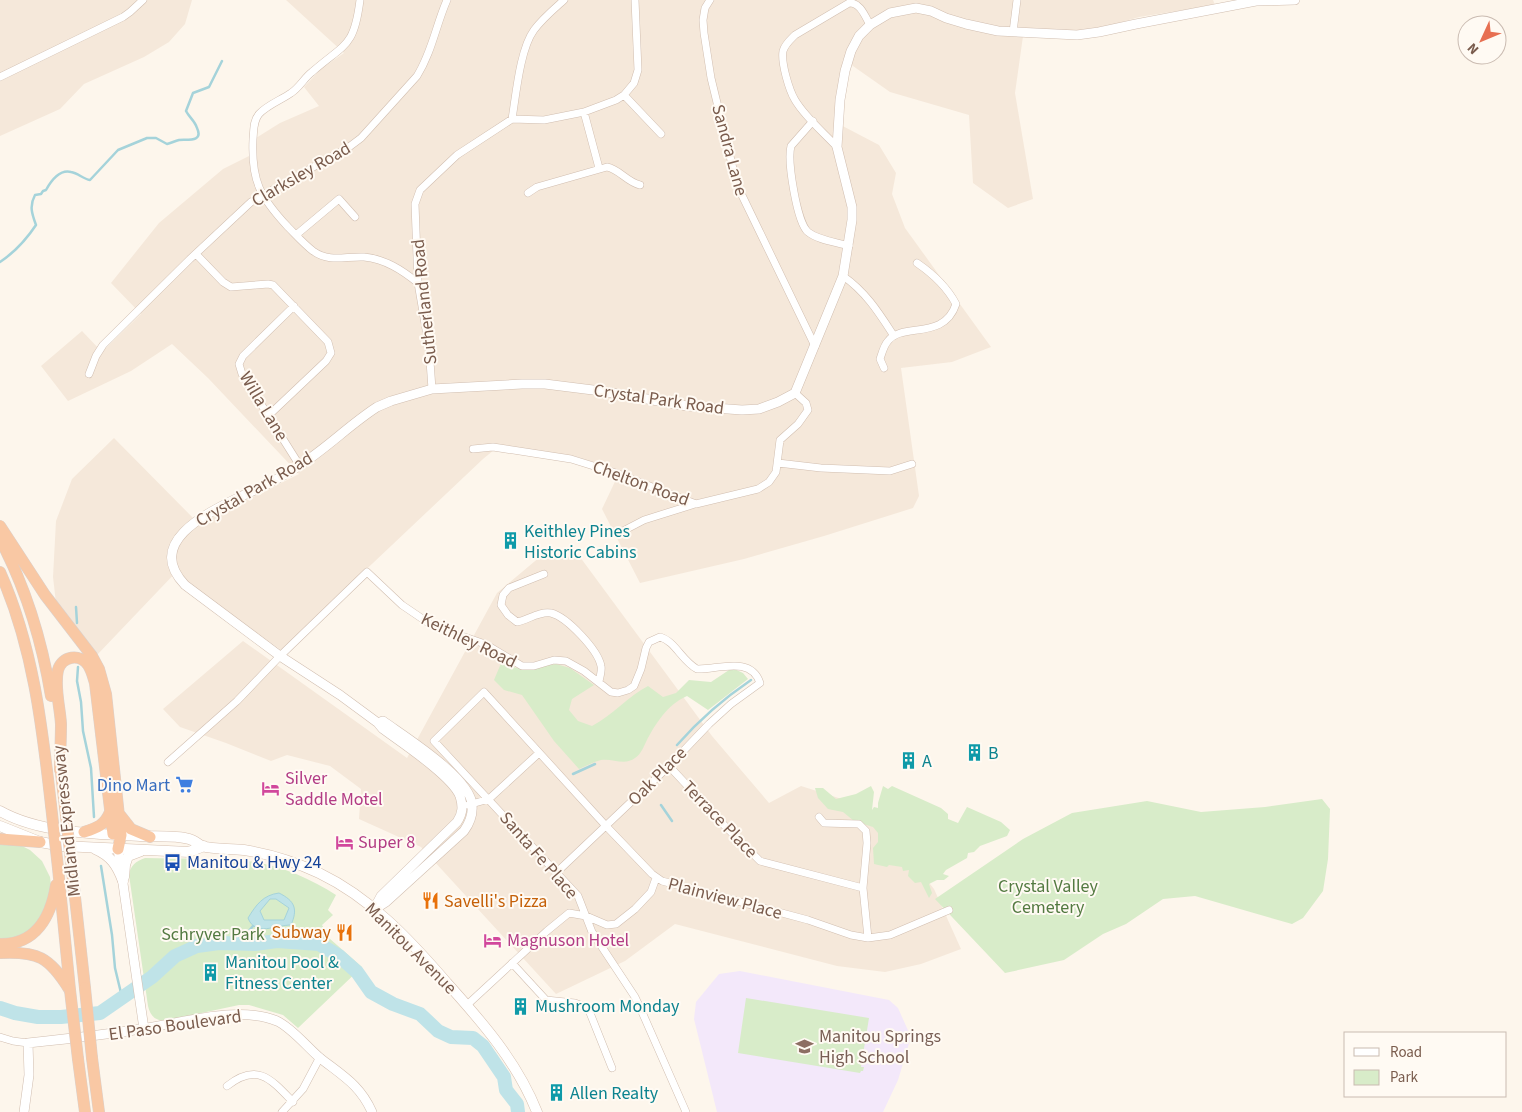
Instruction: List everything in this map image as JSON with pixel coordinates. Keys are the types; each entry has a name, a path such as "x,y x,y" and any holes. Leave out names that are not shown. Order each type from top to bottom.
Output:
{"highway":[{"path":"0,526 45,595 92,656 99,669 106,694 113,808 101,826 84,832"},
{"name":"Midland Expressway","path":"0,539 19,580 39,639 54,714 98,1112"},
{"name":"Midland Expressway","path":"0,572 18,618 33,677 51,805 85,1112"},
{"path":"60,770 61,724 56,684 60,665 65,660 73,657 87,664 95,683 118,849"},
{"path":"113,808 129,828 150,836"},
{"path":"0,839 40,842"},
{"path":"0,944 21,941 29,937 42,925 53,898 58,868"},
{"path":"0,953 26,952 44,959 59,973 70,990"}],"main road":[{"name":"Manitou Avenue","path":"0,811 39,827 117,835 189,839 204,846 269,854 289,861 352,891 411,943 493,1035 508,1056 527,1089 537,1112"},
{"name":"Manitou Avenue","path":"0,826 40,842 62,846 189,852 204,846"},
{"path":"92,848 113,860 118,866 123,880"},
{"path":"123,880 124,865 128,856 134,852 148,850"}],"street":[{"path":"0,77 123,17 143,0"},
{"path":"360,0 354,34 347,44 313,70 298,88 262,111 255,120 252,165 254,175 262,195 274,212 312,250 320,255 334,259 358,257 375,259 397,267 418,283"},
{"name":"Clarksley Road","path":"89,374 96,356 103,345 251,202 349,147 361,138 422,68 430,52 441,13 447,0"},
{"path":"564,0 537,25 529,38 512,119 544,120 584,112 624,96 634,84 638,70 635,0"},
{"name":"Sandra Lane","path":"710,0 705,8 703,20 704,33 736,185 815,346"},
{"path":"1013,32 1016,0"},
{"path":"912,464 890,471 821,468 778,463 780,440 798,424 808,410 806,403 795,394 843,276 849,246 852,207 837,147 840,100 845,71 854,44 859,36 870,25 890,13 916,8 931,11 966,24 1013,32 1077,35 1256,1 1295,0"},
{"path":"837,147 799,106 792,93 782,59 785,47 795,36 849,3 857,4 870,25"},
{"path":"624,96 661,134"},
{"path":"584,112 599,168"},
{"name":"Sutherland Road","path":"432,389 429,347 418,283 415,204 420,190 457,155 512,119"},
{"path":"813,122 791,146 790,150 790,172 803,224 808,232 813,235 849,246"},
{"path":"528,193 537,186 599,168 611,168 631,183 640,185"},
{"path":"296,235 339,199 355,217"},
{"path":"196,254 227,285 237,287 273,285 328,342 331,353 326,361 269,415"},
{"path":"884,368 880,359 888,341 894,336 935,326 953,312 956,304 951,294 927,270 917,263"},
{"path":"843,276 858,286 894,336"},
{"name":"Willa Lane","path":"294,306 243,356 239,364 242,374 300,466"},
{"name":"Crystal Park Road","path":"462,806 456,790 441,774 383,730 378,723 340,695 280,656 185,585 172,565 173,550 182,534 198,519 286,475 300,466 377,407 391,400 432,389 545,384 601,391 687,406 742,410 759,409 795,394"},
{"name":"Chelton Road","path":"473,449 493,447 571,459 616,473 696,504 765,486 773,478 778,463"},
{"path":"621,532 644,520 696,504"},
{"name":"Keithley Road","path":"280,656 366,572 402,605 433,626 485,644 522,666 534,666 554,660 566,661 611,692 618,693 634,686 649,642 660,637 665,638 684,660 697,669 733,665 749,670 758,678 760,683"},
{"path":"544,574 510,588 503,595 501,605 508,615 517,622 527,620 539,614 549,613 562,618 596,654 601,667 599,682"},
{"path":"168,762 237,701 280,656"},
{"name":"Oak Place","path":"557,872 669,766 709,724 731,704 760,683"},
{"name":"Santa Fe Place","path":"484,692 434,741 578,896 592,932 635,997 686,1112"},
{"name":"Plainview Place","path":"484,692 656,878 674,886 808,920 851,935 868,938 890,935 949,910"},
{"name":"Crystal Park Road","path":"378,723 383,721 451,772 465,789 472,804"},
{"path":"374,909 381,896 453,827 460,817 462,806 489,798 539,753"},
{"name":"Terrace Place","path":"669,766 760,861 862,888"},
{"path":"374,909 386,902 461,834 468,824 472,804"},
{"path":"819,817 824,823 859,824 866,831 862,888 868,938"},
{"path":"118,849 144,1029"},
{"path":"467,1005 568,913 586,916 612,926 620,922 651,892 656,878"},
{"path":"512,963 546,1000 575,1003 588,1008 612,1068"},
{"name":"El Paso Boulevard","path":"0,1037 13,1042 28,1043 144,1029 231,1015 253,1014 278,1022 365,1096 372,1112"},
{"path":"24,1112 28,1090 28,1043"},
{"path":"282,1112 293,1102 303,1088 320,1058"},
{"path":"226,1086 234,1080 250,1074 265,1076 293,1102"}],"shaded area":[{"path":"0,0 192,0 185,24 169,42 144,57 84,84 60,109 0,136"},
{"path":"286,0 1213,0 1215,5 1139,17 1095,30 1075,32 1024,29 1015,93 1033,199 1008,208 973,183 969,115 890,92 843,59 835,122 879,145 896,173 892,194 905,228 991,347 952,362 901,368 919,496 913,508 744,559 640,583 602,509 620,471 578,457 500,445 281,650 195,588 186,580 179,569 97,655 56,603 53,577 56,521 72,479 114,438 199,524 299,474 208,378 172,344 131,371 68,401 41,366 82,331 102,352 141,314 111,283 159,223 223,169 255,153 256,138 280,123 319,106 304,87 321,69 344,53"},
{"path":"541,556 580,557 712,736 769,803 801,786 870,808 934,889 961,949 921,964 885,972 837,966 675,924 625,961 556,994 421,847 359,819 361,789 330,766 287,755 271,761 180,727 163,709 243,641 407,758 497,593"},
{"name":"Manitou Springs High School","path":"740,971 889,1000 898,1008 911,1037 898,1080 883,1112 717,1112 694,1019 696,1002 719,974"}],"green space":[{"path":"502,661 516,668 556,664 570,668 594,685 572,699 569,710 578,721 592,726 648,686 663,697 676,693 689,680 711,682 732,668 743,673 748,679 708,710 687,696 674,704 663,715 640,753 631,760 623,762 601,760 579,769 554,741 522,695 504,690 494,680"},
{"path":"871,786 874,792 872,810 874,807 878,808 883,786 888,789 892,786 941,808 948,814 948,819 958,823 967,807 1001,822 1010,830 1007,836 980,846 974,852 968,853 967,858 946,870 943,874 949,876 944,880 937,880 929,884 932,893 929,898 921,882 915,883 908,876 909,870 903,871 902,867 889,865 887,867 874,864 873,848 878,842 878,833 873,827 854,821 843,812 828,809 818,798 815,788 823,788 836,799 856,794"},
{"name":"Crystal Valley Cemetery","path":"1322,799 1330,809 1328,859 1323,891 1303,918 1292,924 1195,896 1163,899 1126,924 1103,934 1064,960 1005,973 935,899 1023,839 1072,813 1147,801 1201,812 1265,807"},
{"path":"0,841 16,843 30,850 42,861 50,877 52,894 48,911 24,936 0,941"},
{"name":"Schryver Park","path":"145,858 246,861 269,865 315,883 336,895 328,910 333,915 322,925 329,938 362,967 298,1028 283,1015 249,1005 239,1005 164,1021 158,1020 151,1014 148,1006 129,875 134,864"},
{"path":"746,998 869,1018 861,1067 864,1067 863,1071 860,1073 738,1053"}],"water":[{"path":"279,893 292,902 294,914 291,925 261,929 251,924 248,918 254,909 260,901","holes":["270,899 276,899 289,908 284,920 264,920 260,911"]}],"waterway":[{"path":"0,262 20,245 36,225 32,210 33,199 35,195 41,194 46,190 59,174 71,172 90,180 118,150 147,138 156,138 167,144 196,138 199,133 186,111 193,93 209,87 222,61"},
{"path":"76,607 77,623"},
{"path":"78,667 77,681 83,731 91,768 94,817"},
{"path":"677,745 712,710 751,680"},
{"path":"573,774 595,764"},
{"path":"661,805 672,821"},
{"path":"101,866 112,935 115,968 121,993 118,1001"},
{"path":"239,943 253,926"},
{"path":"0,1008 38,1017 100,1013 152,977 175,956 197,946 219,943 255,944 277,941 319,944 339,956 357,972 371,992 393,1004 420,1014 438,1031 451,1037 473,1038 483,1046 504,1077 506,1090 517,1104 518,1112"}],"place":[{"name":"Keithley Pines Historic Cabins","path":"510,541"},
{"name":"B","path":"974,753"},
{"name":"A","path":"908,761"},
{"name":"Dino Mart","path":"184,785"},
{"name":"Silver Saddle Motel","path":"271,788"},
{"name":"Super 8","path":"344,842"},
{"name":"Manitou & Hwy 24","path":"173,862"},
{"name":"Savelli's Pizza","path":"430,901"},
{"name":"Subway","path":"345,932"},
{"name":"Magnuson Hotel","path":"493,940"},
{"name":"Manitou Pool & Fitness Center","path":"211,972"},
{"name":"Mushroom Monday","path":"521,1006"},
{"name":"Manitou Springs High School","path":"805,1046"},
{"name":"Allen Realty","path":"556,1093"}]}
